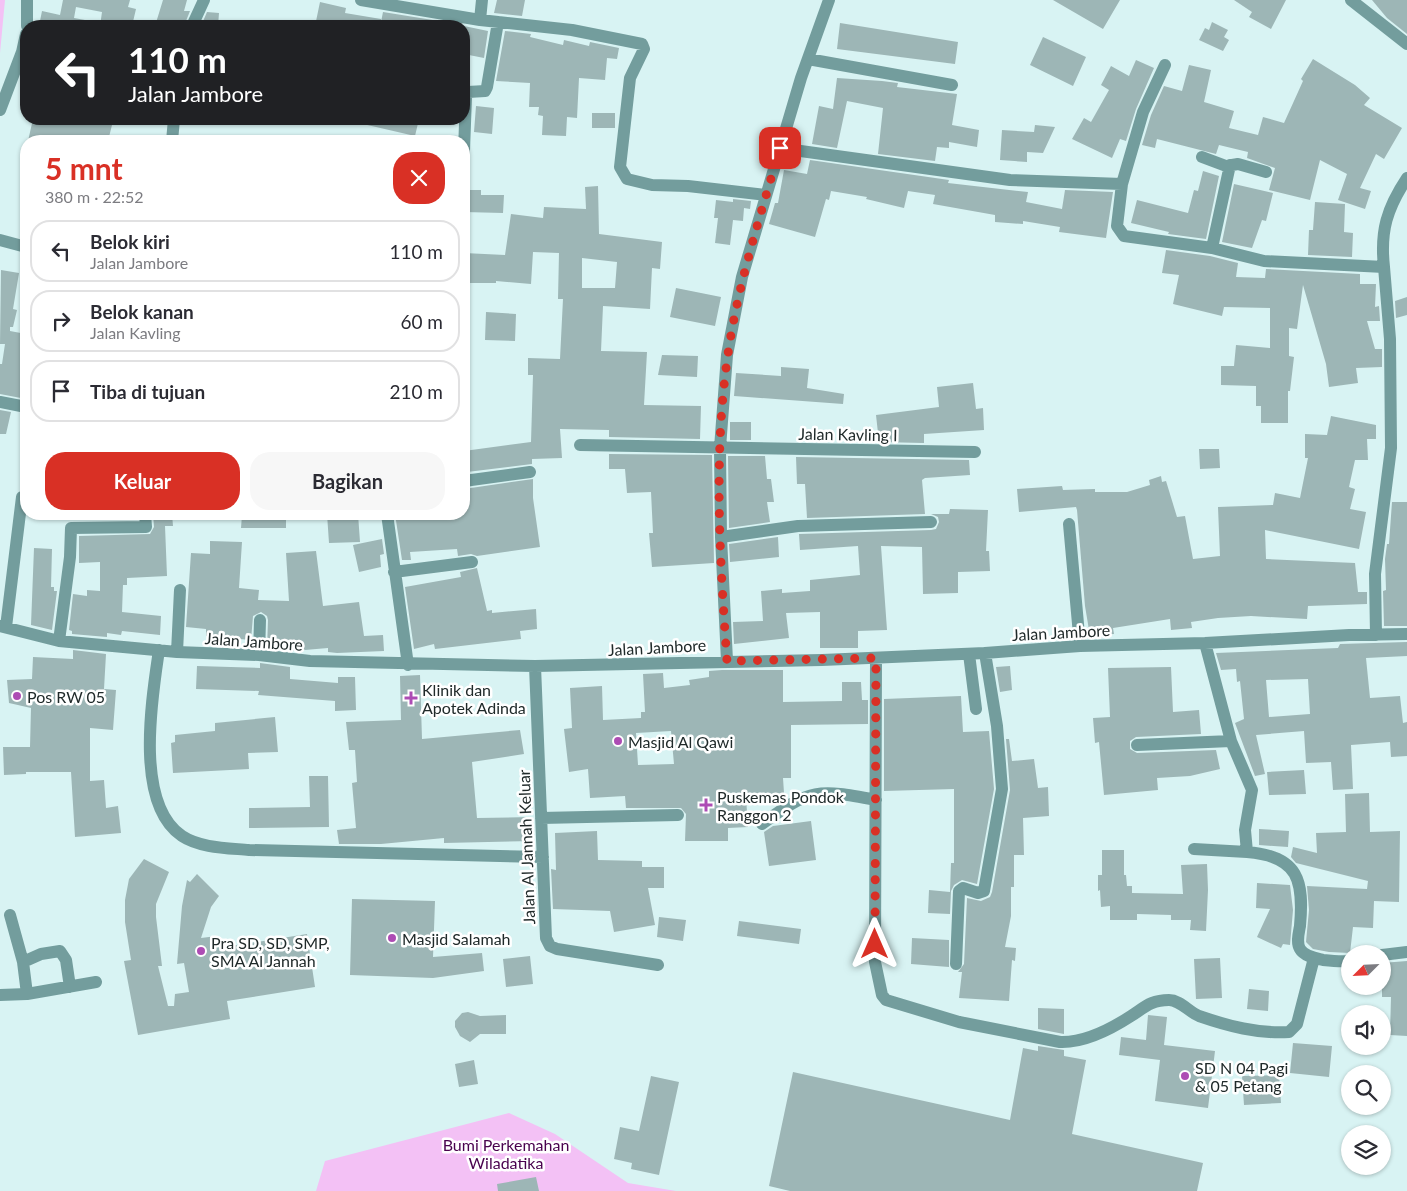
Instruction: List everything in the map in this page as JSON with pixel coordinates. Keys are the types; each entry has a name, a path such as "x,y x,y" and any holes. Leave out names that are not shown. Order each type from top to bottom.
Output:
{"street":[{"path":"27,0 27,20"},
{"path":"195,20 204,0"},
{"path":"361,0 480,20 572,30 642,44 644,49 630,78 620,167 627,179 652,185 688,186 766,195"},
{"path":"480,20 482,0"},
{"path":"727,661 720,536 720,448 731,336 742,277 801,78 829,0"},
{"path":"1354,1 1407,44"},
{"path":"470,92 485,90 487,87 498,22"},
{"path":"0,110 20,57"},
{"path":"808,59 952,85"},
{"path":"1165,65 1143,112 1122,184 1117,226 1124,236 1212,248 1264,261 1384,267"},
{"path":"780,148 1010,180 1122,184"},
{"path":"1202,157 1226,166 1238,164 1266,172"},
{"path":"1212,248 1230,165"},
{"path":"1376,634 1376,574 1391,448 1390,339 1382,244 1386,222 1394,197 1407,178"},
{"path":"0,240 20,245"},
{"path":"0,402 20,406"},
{"name":"Jalan Kavling I","path":"580,445 975,452"},
{"path":"470,480 530,472"},
{"path":"3,626 20,511"},
{"path":"59,641 70,557 71,528 146,527 145,520"},
{"path":"388,520 408,665"},
{"path":"720,536 798,526 931,522"},
{"path":"1069,524 1080,646"},
{"path":"394,572 472,562"},
{"path":"177,652 180,590"},
{"path":"259,655 260,620"},
{"name":"Jalan Jambore","path":"3,626 59,641 177,652 259,655 310,661 408,665 535,666 606,666 876,658 1080,646 1205,643 1407,634"},
{"path":"1205,643 1231,741 1252,790 1245,830 1247,852"},
{"path":"159,650 153,694 151,757 154,787 162,813 182,836 218,847 249,850 543,857"},
{"path":"956,964 959,891 963,888 978,893 984,891 1002,789 997,726 986,653"},
{"path":"969,654 976,709"},
{"path":"876,658 875,962 882,995 892,1003 959,1022 1060,1042 1074,1042 1093,1036 1131,1016 1148,1002 1171,1000 1197,1015 1253,1031 1289,1032 1297,1024 1314,958"},
{"name":"Jalan Al Jannah Keluar","path":"535,666 546,938 550,946 658,965"},
{"path":"1137,746 1231,741"},
{"path":"762,824 786,806 811,794 830,793 876,800"},
{"path":"541,818 678,815"},
{"path":"1194,849 1247,852 1267,855 1284,862 1296,874 1300,886 1299,947 1303,953 1314,958 1341,962"},
{"path":"10,915 23,962 27,994"},
{"path":"23,962 41,954 60,951 66,960 70,987"},
{"path":"1391,954 1407,952"},
{"path":"0,995 27,994 96,982"}],"green space":[{"path":"0,0 5,0 0,53"},
{"name":"Bumi Perkemahan Wiladatika","path":"509,1113 555,1134 628,1183 676,1191 316,1191 325,1161"}],"building":[{"path":"63,0 130,0 128,7 136,9 133,20 101,20 102,12 76,7 74,18 85,20 40,20 42,11 60,15"},
{"path":"163,0 187,0 184,11 190,11 186,20 157,20"},
{"path":"497,0 525,0 522,16 494,13"},
{"path":"1053,0 1120,0 1103,29"},
{"path":"1234,0 1286,0 1271,29 1249,17 1252,12"},
{"path":"1372,0 1407,0 1407,34 1387,18"},
{"path":"320,2 346,8 345,13 381,19 381,20 316,20"},
{"path":"207,12 219,13 218,20 204,20"},
{"path":"383,12 433,20 381,20"},
{"path":"1212,22 1228,30 1224,37 1229,40 1223,51 1199,40 1205,28 1209,30"},
{"path":"840,23 958,42 955,64 837,49"},
{"path":"470,27 488,31 484,58 470,55"},
{"path":"505,31 531,34 530,37 563,45 564,40 589,46 590,42 619,48 617,59 607,58 605,80 579,78 577,118 567,117 566,136 542,135 543,116 538,115 539,107 529,107 530,83 496,81"},
{"path":"1043,37 1086,57 1073,86 1030,65"},
{"path":"1313,59 1355,85 1370,98 1364,105 1402,128 1384,159 1376,154 1360,188 1371,191 1365,209 1338,200 1347,174 1320,160 1310,200 1269,190 1275,168 1247,158 1248,152 1219,145 1216,154 1157,139 1155,148 1142,145 1151,115 1164,86 1182,91 1189,65 1211,70 1204,102 1234,111 1229,128 1258,135 1263,117 1284,123 1303,81 1301,79"},
{"path":"1136,60 1154,68 1136,109 1126,141 1120,139 1112,158 1072,139 1084,118 1091,122 1109,90 1101,85 1111,66 1129,76"},
{"path":"837,78 898,83 897,87 957,94 952,125 979,130 977,147 949,142 949,148 937,147 935,161 878,154 883,108 847,101 837,148 812,144 819,106 833,109"},
{"path":"476,106 494,108 492,134 474,132"},
{"path":"592,113 615,113 615,128 592,128"},
{"path":"32,125 112,125 110,135 29,135"},
{"path":"367,125 418,125 415,135"},
{"path":"1035,125 1055,127 1043,153 1027,152 1027,162 1000,160 1002,130 1034,132"},
{"path":"810,160 949,180 948,183 1028,192 1026,202 1062,209 1065,190 1113,192 1106,238 1059,232 1060,227 1023,221 1023,224 995,222 995,215 933,204 935,195 908,191 904,208 866,199 867,197 831,191 829,200 826,199 815,237 769,224 775,203 778,203 784,170 807,174"},
{"path":"1203,171 1219,176 1206,239 1168,234 1169,232 1131,223 1137,200 1188,213 1194,190 1198,191"},
{"path":"1234,184 1273,193 1266,221 1262,220 1252,248 1222,242"},
{"path":"598,186 599,234 662,242 660,269 652,268 650,309 603,306 601,351 647,352 644,405 701,406 700,439 609,437 609,430 560,429 562,458 532,459 532,464 470,472 470,450 531,442 533,375 528,375 528,358 560,359 563,299 558,299 559,253 533,252 531,284 496,281 496,283 470,283 470,253 505,255 511,214 543,218 544,207 586,209 585,187","holes":["582,258 617,262 615,288 582,288"]},
{"path":"470,190 481,190 481,195 504,195 503,213 470,212"},
{"path":"733,199 751,201 750,209 744,208 743,221 733,220 730,245 715,243 718,218 714,218 716,200 733,202"},
{"path":"1315,202 1345,204 1344,232 1353,233 1352,257 1308,255 1309,230 1313,230"},
{"path":"1166,250 1210,256 1238,263 1236,277 1265,278 1266,269 1360,274 1360,284 1376,284 1375,307 1379,306 1380,321 1367,321 1375,349 1382,349 1382,367 1356,368 1358,383 1329,387 1326,364 1303,285 1297,329 1289,328 1289,356 1294,357 1290,391 1288,391 1288,423 1261,423 1261,406 1256,406 1256,386 1221,385 1221,366 1234,366 1236,345 1270,348 1270,308 1224,307 1222,316 1173,304 1179,275 1162,273"},
{"path":"1,270 19,273 13,309 17,310 13,327 10,327 10,331 20,333 20,398 0,394 0,364 2,364 5,344 0,344"},
{"path":"676,288 721,297 715,326 670,317"},
{"path":"1407,297 1407,315 1396,318 1395,301"},
{"path":"486,312 516,314 515,341 485,340"},
{"path":"662,355 698,356 697,377 658,375"},
{"path":"781,367 809,369 807,388 844,394 843,404 734,396 736,373 781,376"},
{"path":"973,383 976,409 983,408 984,430 924,434 924,443 879,442 876,415 939,407 937,387"},
{"path":"0,410 11,412 6,434 0,434"},
{"path":"1331,416 1376,425 1376,439 1367,439 1368,460 1355,460 1349,487 1355,489 1350,509 1366,512 1359,549 1265,530 1266,559 1355,563 1358,592 1367,592 1367,604 1308,606 1307,619 1251,616 1218,618 1191,622 1192,628 1171,630 1170,619 1113,628 1114,634 1090,636 1085,606 1076,507 1019,512 1017,489 1062,486 1063,490 1095,489 1095,492 1127,492 1150,485 1149,480 1161,476 1162,482 1166,481 1177,517 1185,516 1193,559 1220,556 1218,507 1273,505 1275,493 1300,498 1308,458 1305,458 1305,434 1327,435"},
{"path":"730,422 751,422 751,440 730,440"},
{"path":"1199,449 1219,449 1220,468 1200,469"},
{"path":"609,454 712,455 714,563 652,567 649,533 653,533 651,492 627,493 625,469 609,469"},
{"path":"728,456 765,456 767,479 771,479 774,502 767,502 770,522 729,528"},
{"path":"796,457 969,460 970,475 925,478 922,480 925,514 807,518 805,484 797,484"},
{"path":"533,479 533,498 540,547 477,556 471,554 458,556 457,549 410,552 411,560 402,560 396,520 470,520 470,488"},
{"path":"1392,502 1407,502 1407,626 1384,626 1383,591 1386,590 1385,559 1387,544 1389,544"},
{"path":"950,509 988,510 986,551 989,551 990,571 958,572 958,593 923,594 922,547 881,546 887,630 858,631 858,648 820,648 820,612 786,613 789,638 734,644 733,622 763,621 761,591 782,589 782,593 810,591 810,580 860,575 858,546 800,550 799,534 931,530 936,529 939,522 938,517 931,514 949,514"},
{"path":"153,520 172,520 173,526 165,526 167,576 127,578 127,585 123,585 122,612 161,616 160,635 122,631 121,635 107,633 107,637 72,634 72,631 69,630 73,594 87,596 87,590 100,591 100,562 79,563 79,536 150,534 154,527"},
{"path":"242,520 286,520 286,528 241,528"},
{"path":"327,520 358,520 360,542 329,543"},
{"path":"778,537 779,557 730,562 729,544"},
{"path":"382,539 384,554 380,555 381,567 359,572 353,545"},
{"path":"210,541 242,542 239,588 259,590 258,600 289,601 286,553 316,551 323,606 359,602 364,636 383,635 384,651 337,653 328,652 328,648 293,651 267,648 268,620 267,616 261,612 253,616 251,640 206,636 206,629 186,627 191,553 210,554"},
{"path":"34,548 52,549 51,587 54,587 54,591 57,591 52,630 31,625"},
{"path":"477,568 487,611 492,610 492,613 536,609 537,629 520,631 521,639 435,649 434,644 414,649 405,587 461,577 460,572"},
{"path":"1407,642 1407,656 1366,658 1370,698 1400,696 1403,723 1407,722 1407,756 1391,757 1390,742 1351,745 1353,789 1333,790 1331,762 1306,763 1304,731 1256,735 1265,774 1255,776 1235,723 1244,719 1240,681 1237,682 1236,669 1221,670 1216,653 1338,648 1340,644","holes":["1308,679 1310,714 1269,717 1266,680"]},
{"path":"73,650 106,654 104,689 116,690 113,730 90,728 90,781 104,780 106,808 118,806 121,833 75,837 71,772 26,772 26,774 4,775 3,747 30,747 31,708 9,703 7,680 32,679 33,657 73,659"},
{"path":"260,663 290,667 290,679 338,683 338,677 355,677 356,710 335,711 335,701 258,695 259,691 196,689 197,666 260,668"},
{"path":"1010,666 1012,690 1000,692 996,667"},
{"path":"1171,667 1173,712 1199,710 1201,734 1136,737 1130,741 1130,749 1137,753 1216,750 1220,769 1190,776 1157,778 1158,790 1104,795 1099,742 1095,743 1093,718 1110,717 1108,668"},
{"path":"783,670 783,702 842,701 842,682 861,682 862,700 868,700 868,724 791,725 791,778 783,778 784,793 746,797 748,827 728,828 728,841 685,841 686,814 681,808 626,808 625,796 590,798 588,769 569,772 564,729 572,728 570,688 602,686 603,720 641,718 641,712 645,712 643,674 663,673 664,688 690,685 689,680 709,677 709,671","holes":["671,731 674,764 638,765 636,733"]},
{"path":"420,675 422,739 520,730 524,754 472,762 477,818 532,817 532,841 444,843 444,838 381,844 339,844 337,830 356,828 352,783 357,782 355,750 349,750 346,722 401,720 400,676"},
{"path":"961,696 963,732 989,731 994,789 977,884 962,880 954,885 951,891 950,914 928,913 929,890 950,892 951,863 954,863 954,789 884,791 884,699"},
{"path":"275,717 278,752 248,753 249,769 173,773 171,743 175,742 175,735 215,731 215,723"},
{"path":"1006,739 1009,739 1012,761 1034,759 1038,788 1048,787 1049,816 1023,818 1024,855 1014,855 1014,887 1011,887 1011,916 1005,947 1016,948 1015,961 1012,960 1009,1001 959,998 962,972 958,972 964,964 967,898 981,901 990,897 992,892 1010,790"},
{"path":"1304,770 1306,794 1269,795 1267,772"},
{"path":"309,776 328,776 329,827 249,828 249,808 310,807"},
{"path":"1369,793 1370,832 1400,831 1399,902 1374,901 1373,928 1353,927 1351,945 1341,945 1341,953 1329,952 1313,949 1306,942 1309,910 1307,886 1367,889 1368,881 1296,863 1291,857 1293,847 1317,853 1316,833 1346,832 1345,794"},
{"path":"811,821 816,860 769,866 764,832 773,826"},
{"path":"1259,829 1289,831 1288,847 1259,845"},
{"path":"597,831 598,860 642,861 642,867 664,867 664,888 648,888 655,925 614,932 610,911 553,909 551,869 556,870 555,833"},
{"path":"1102,850 1124,850 1124,875 1126,875 1127,886 1132,886 1132,893 1183,894 1181,865 1207,864 1206,931 1190,930 1191,920 1171,920 1171,915 1137,914 1137,920 1110,920 1110,906 1101,907 1100,890 1098,891 1098,875 1102,875"},
{"name":"Pra SD, SD, SMP, SMA Al Jannah","path":"144,859 169,872 156,904 162,966 158,966 168,1006 174,1006 175,994 189,992 184,963 177,964 182,906 187,880 190,882 197,874 219,896 211,907 201,938 217,936 219,948 307,934 315,987 227,1001 230,1019 138,1035 124,961 131,960 125,922 125,900 129,879"},
{"path":"1257,883 1290,885 1293,910 1290,945 1283,944 1281,948 1257,937 1270,909 1256,908"},
{"name":"Masjid Salamah","path":"352,899 435,901 433,957 482,953 484,971 433,978 350,975"},
{"path":"659,917 686,920 683,941 657,937"},
{"path":"739,921 801,929 799,944 737,936"},
{"path":"912,938 949,940 949,967 911,964"},
{"path":"530,956 533,984 506,987 503,959"},
{"path":"1220,958 1222,998 1196,999 1194,959"},
{"path":"1407,961 1407,1036 1391,1035 1391,997 1382,997 1382,995 1391,995 1391,962"},
{"path":"1249,989 1269,991 1268,1011 1247,1009"},
{"path":"1038,1008 1064,1009 1064,1034 1038,1029"},
{"path":"468,1012 480,1016 506,1015 506,1034 480,1034 470,1042 460,1036 455,1027 455,1021 462,1013"},
{"name":"SD N 04 Pagi & 05 Petang","path":"1148,1015 1167,1017 1164,1045 1215,1051 1208,1108 1155,1101 1160,1060 1119,1055 1121,1037 1146,1040"},
{"path":"1293,1043 1332,1046 1329,1077 1290,1073"},
{"path":"1038,1046 1064,1050 1064,1056 1086,1060 1072,1134 1203,1163 1197,1191 790,1191 769,1186 793,1072 1010,1120 1023,1048 1038,1051"},
{"path":"474,1060 478,1084 459,1087 455,1064"},
{"path":"1279,1075 1281,1103 1244,1105 1242,1076"},
{"path":"651,1076 679,1082 659,1175 631,1169 632,1163 614,1159 620,1127 639,1131"},
{"path":"536,1177 539,1191 498,1191 497,1184"}],"place":[{"name":"Pos RW 05","path":"17,696"},
{"name":"Klinik dan Apotek Adinda","path":"411,698"},
{"name":"Masjid Al Qawi","path":"618,741"},
{"name":"Puskemas Pondok Ranggon 2","path":"706,805"},
{"name":"Masjid Salamah","path":"392,938"},
{"name":"Pra SD, SD, SMP, SMA Al Jannah","path":"201,951"},
{"name":"SD N 04 Pagi & 05 Petang","path":"1185,1076"}],"route":[{"path":"780,148 742,277 728,355 720,448 720,536 727,661 876,658 875,944"}]}
